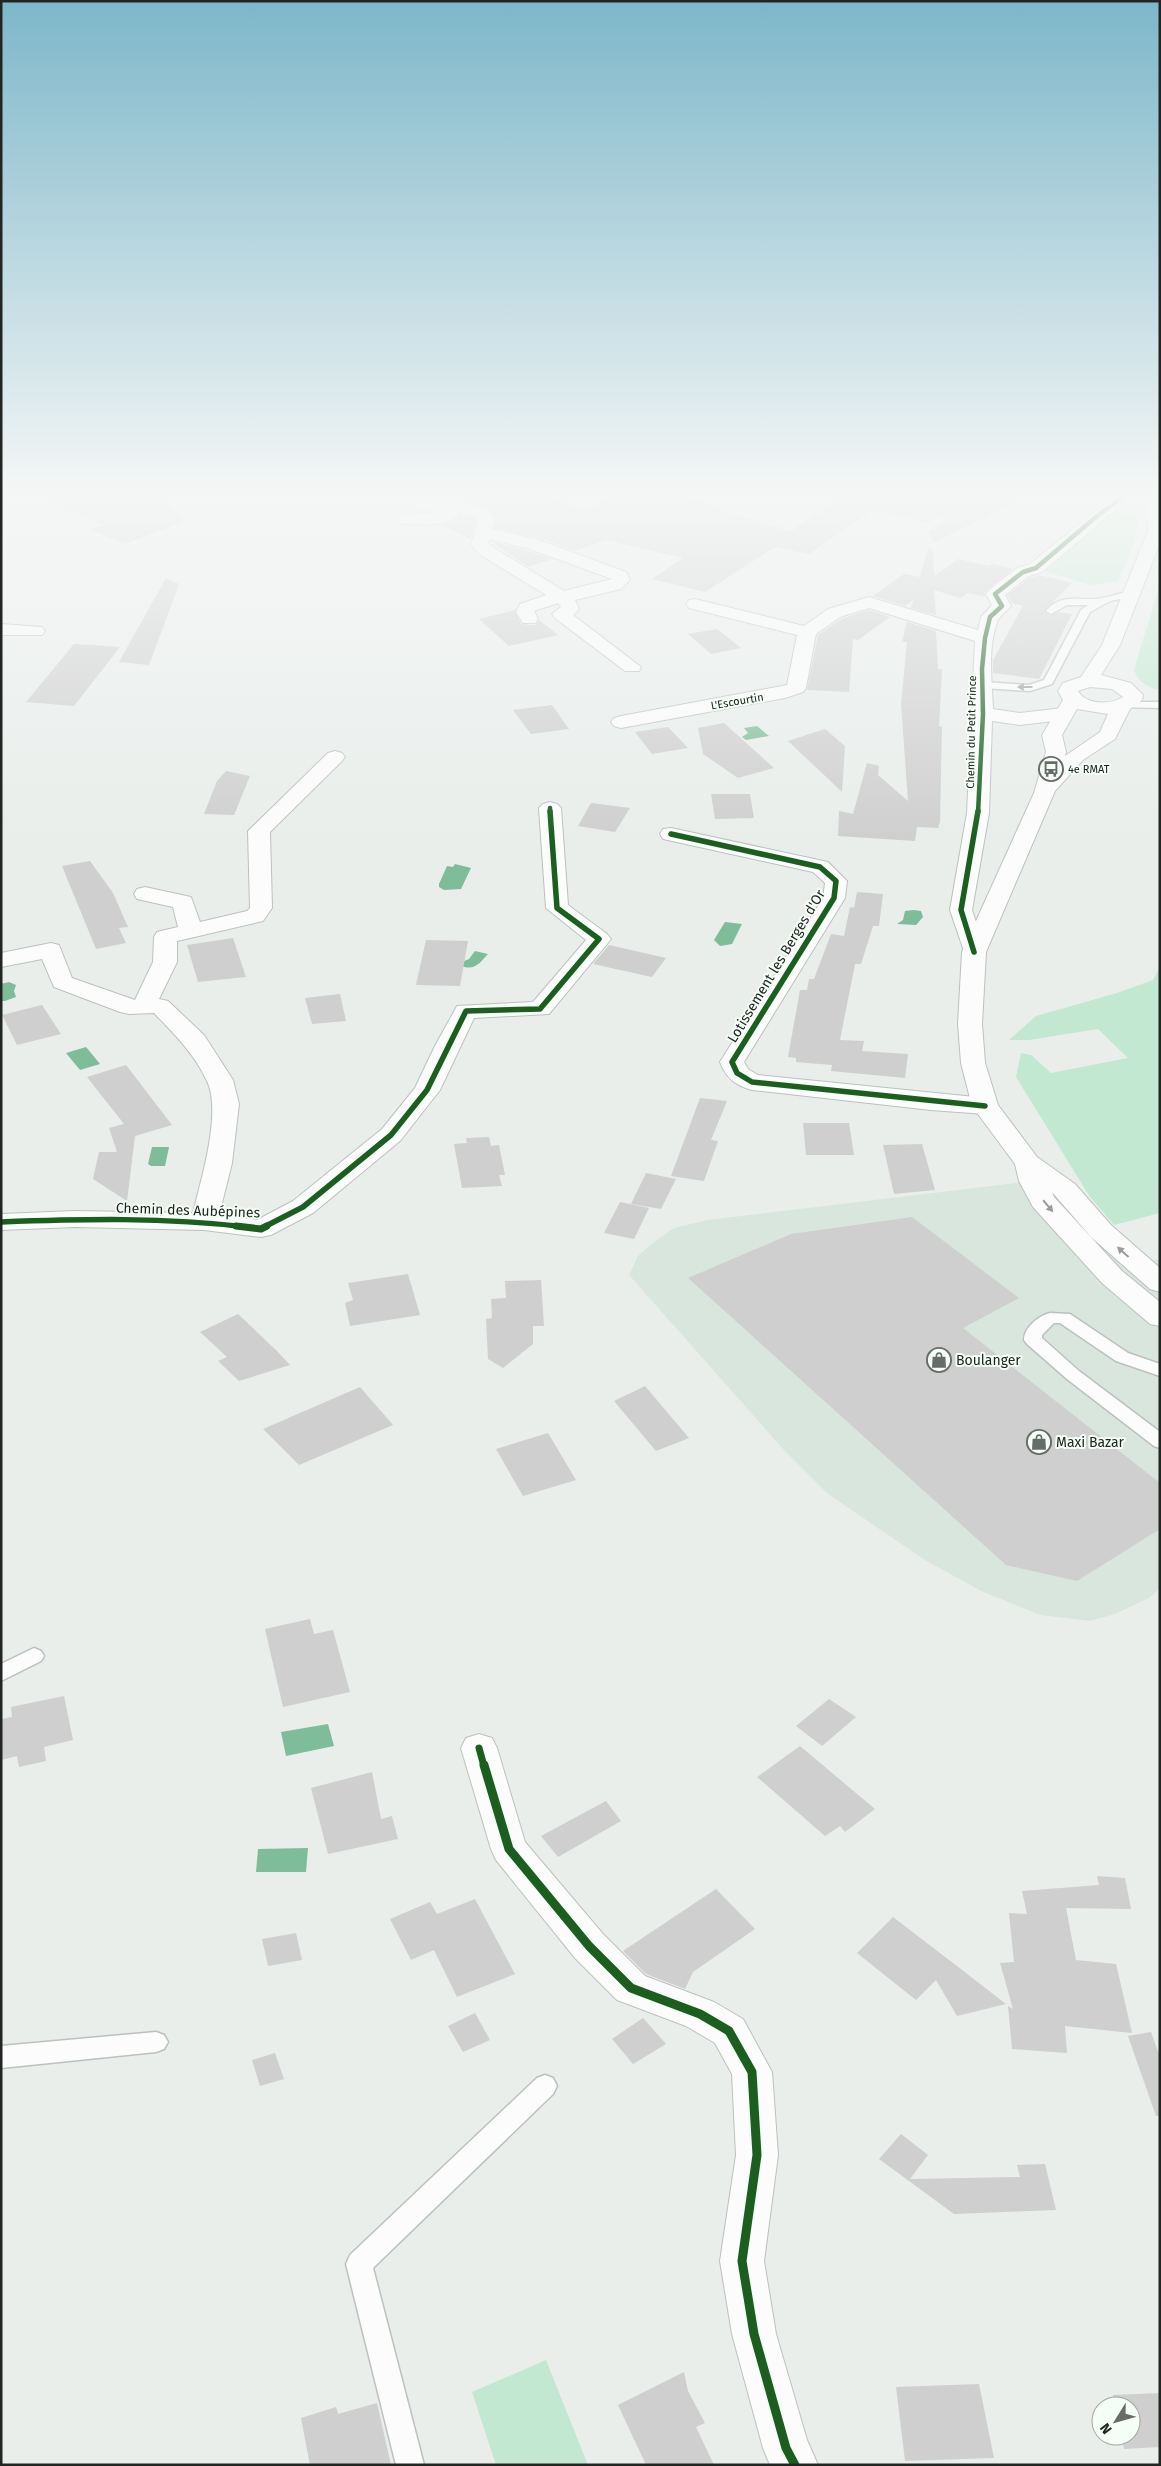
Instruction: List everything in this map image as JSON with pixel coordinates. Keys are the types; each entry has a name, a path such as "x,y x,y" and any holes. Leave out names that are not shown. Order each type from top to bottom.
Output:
{"street":[{"path":"526,608 525,612 529,619"},
{"path":"570,608 561,614 632,667"},
{"path":"711,608 807,632 834,613 850,608"},
{"path":"889,608 986,638"},
{"name":"Chemin du Petit Prince","path":"974,952 961,910 978,813 983,714 982,685 986,638 990,617 1000,608"},
{"path":"1088,681 1111,645 1125,608"},
{"path":"3,632 36,631"},
{"name":"L'Escourtin","path":"621,722 785,692 796,688 807,632"},
{"path":"1044,793 1076,756 1108,735 1124,698 1111,645"},
{"path":"1124,698 1103,681 1088,681 1070,687 1068,691 1068,707 1052,735 1056,752 1044,793 974,952 970,1024 973,1063 985,1106 1028,1163 1066,1190 1101,1231 1160,1283"},
{"path":"1020,719 1068,707 1100,708 1124,698"},
{"path":"983,714 1020,719 1068,742 1092,745"},
{"path":"144,1006 165,962 165,937 255,916 261,908 259,831 335,757"},
{"name":"Chemin des Aubépines","path":"1,1222 75,1219 204,1222 261,1229 303,1206 391,1135 427,1090 447,1046 466,1011 540,1009 599,939 557,908 550,808"},
{"name":"Lotissement les Berges d'Or","path":"671,834 820,866 836,882 834,898 732,1062 737,1073 752,1082 931,1102 985,1106"},
{"path":"145,894 183,902 191,931"},
{"path":"1,960 51,950 62,982 129,1007 160,1006 195,1040 220,1080 226,1104 219,1163 204,1222"},
{"path":"1028,1163 1032,1181 1043,1201 1112,1277 1160,1317"},
{"path":"479,1748 508,1850 589,1946 631,1988 700,2014 729,2031 752,2072 757,2155 742,2261 754,2334 786,2448 795,2465"}],"lane":[{"path":"1051,612 1054,608"},
{"path":"982,685 1030,688 1048,682 1079,621 1089,608"},
{"path":"1124,698 1159,705"},
{"path":"1160,1370 1122,1357 1064,1318 1050,1318 1032,1333 1033,1340 1073,1375 1160,1442"},
{"path":"1,1673 34,1656"},
{"path":"1,2057 156,2042"},
{"path":"410,2465 359,2264 545,2086"}],"shaded area":[{"path":"1153,608 1160,608 1160,690 1144,684 1134,670"},
{"path":"757,726 769,736 746,740 742,737 748,733 744,728"},
{"path":"455,864 471,868 461,889 444,890 439,887 439,884 447,866 453,867"},
{"path":"905,911 921,911 923,917 916,925 897,924 903,920"},
{"path":"725,922 742,924 732,944 720,946 714,940"},
{"path":"475,951 488,954 473,967 462,966 462,962 469,959"},
{"path":"1160,967 1160,1213 1114,1225 1090,1197 1016,1077 1021,1053 1031,1055 1051,1073 1128,1058 1098,1029 1029,1040 1009,1040 1036,1016 1117,993 1153,980"},
{"path":"9,982 16,985 14,991 16,997 1,1001 1,984"},
{"path":"86,1047 100,1064 80,1070 66,1053"},
{"path":"152,1147 169,1147 165,1166 151,1166 148,1164"},
{"path":"1032,1181 1151,1261 1160,1259 1160,1588 1149,1598 1115,1614 1090,1621 1040,1615 981,1591 925,1560 828,1494 784,1450 629,1275 638,1256 654,1242 674,1228 707,1220"},
{"path":"328,1724 334,1746 286,1756 281,1732"},
{"path":"308,1848 306,1872 256,1872 258,1849"},
{"path":"546,2360 588,2465 496,2465 472,2392"}],"building":[{"path":"149,608 170,608 149,665 119,662"},
{"path":"911,608 935,608 936,615"},
{"path":"1022,608 1047,608 1044,611 1050,616 1058,612 1072,614 1039,679 993,673 993,660"},
{"path":"515,610 521,624 535,625 539,620 558,635 509,646 479,619"},
{"path":"869,610 890,617 858,640 853,639 849,692 807,690 818,635 841,619"},
{"path":"907,622 936,631 938,669 942,669 939,726 942,727 940,822 938,827 940,828 917,827 915,841 838,836 839,811 853,814 867,763 879,766 878,775 908,801 901,704 907,642 902,642"},
{"path":"717,629 741,648 711,654 688,634"},
{"path":"74,644 120,647 74,706 26,702"},
{"path":"552,705 569,729 531,734 513,710"},
{"path":"724,723 774,768 738,778 703,754 698,728"},
{"path":"668,727 688,748 652,754 635,732"},
{"path":"825,729 845,746 842,792 788,741"},
{"path":"226,771 250,776 234,815 204,814 217,781"},
{"path":"711,794 750,794 754,818 715,819"},
{"path":"591,803 630,808 615,832 578,826"},
{"path":"90,861 113,893 128,927 119,928 126,943 96,949 62,866"},
{"path":"857,892 883,894 879,926 873,926 861,964 855,964 840,1040 864,1041 862,1051 908,1054 905,1078 831,1071 832,1065 796,1062 796,1058 788,1057 800,990 807,990 809,979 814,979 831,934 844,936 850,907 854,908"},
{"path":"233,938 246,977 198,982 187,945"},
{"path":"426,940 468,941 460,986 416,985"},
{"path":"609,945 666,958 652,977 593,964"},
{"path":"340,994 346,1021 312,1024 305,998"},
{"path":"42,1005 61,1034 17,1045 2,1015"},
{"path":"126,1065 172,1125 135,1136 127,1201 93,1179 99,1152 117,1152 109,1128 124,1124 87,1077"},
{"path":"700,1098 727,1101 711,1140 718,1141 704,1181 671,1176"},
{"path":"803,1123 849,1123 854,1155 806,1155"},
{"path":"489,1137 491,1146 499,1145 505,1175 499,1175 502,1186 462,1188 454,1144 467,1143 466,1138"},
{"path":"922,1144 935,1190 894,1194 883,1145"},
{"path":"646,1173 676,1179 661,1209 631,1204"},
{"path":"620,1202 649,1208 634,1239 604,1233"},
{"path":"912,1217 1019,1298 963,1328 1160,1483 1160,1529 1077,1581 1006,1565 688,1278 791,1234"},
{"path":"408,1274 420,1315 350,1326 345,1303 353,1300 348,1283"},
{"path":"541,1280 544,1326 533,1326 533,1344 503,1368 488,1359 486,1319 492,1318 491,1299 506,1298 505,1281"},
{"path":"238,1314 290,1365 239,1381 218,1361 227,1357 200,1332"},
{"path":"645,1386 689,1438 656,1451 614,1401"},
{"path":"360,1387 393,1425 299,1465 263,1429"},
{"path":"548,1433 576,1480 523,1496 496,1449"},
{"path":"310,1619 314,1634 333,1630 350,1692 283,1707 265,1629"},
{"path":"64,1696 73,1740 44,1747 46,1761 19,1767 17,1756 1,1760 1,1719 12,1717 11,1707"},
{"path":"829,1699 856,1717 822,1746 796,1726"},
{"path":"800,1746 875,1809 845,1832 840,1826 825,1836 757,1777"},
{"path":"372,1772 381,1819 392,1816 398,1839 328,1854 311,1788"},
{"path":"606,1801 621,1821 558,1857 541,1836"},
{"path":"1097,1876 1125,1878 1131,1909 1066,1908 1076,1960 1116,1964 1132,2033 1065,2026 1067,2053 1012,2049 1008,2006 1013,2009 1000,1963 1014,1962 1009,1913 1027,1914 1022,1891 1099,1885"},
{"path":"716,1889 755,1929 693,1972 685,1989 646,1974 623,1951"},
{"path":"475,1899 515,1974 457,1997 434,1950 411,1960 390,1919 430,1902 437,1914"},
{"path":"893,1917 1006,2004 957,2016 936,1980 916,2000 857,1953"},
{"path":"296,1933 302,1960 268,1966 262,1939"},
{"path":"475,2013 490,2040 463,2052 448,2026"},
{"path":"643,2018 666,2044 633,2064 612,2039"},
{"path":"1151,2032 1160,2057 1160,2116 1156,2116 1128,2036"},
{"path":"275,2053 284,2079 260,2086 252,2060"},
{"path":"901,2134 928,2155 910,2179 1020,2177 1017,2165 1045,2164 1056,2210 954,2214 879,2159"},
{"path":"684,2372 688,2391 705,2423 696,2427 714,2465 646,2465 618,2405"},
{"path":"979,2384 994,2458 905,2461 896,2387"},
{"path":"1160,2393 1160,2447 1124,2449 1124,2446 1141,2446 1141,2396 1113,2395"},
{"path":"377,2403 391,2465 310,2465 301,2418 336,2407 338,2414"}],"cycle path":[{"path":"974,952 961,910 978,813 983,714 982,669 985,638 990,617 1000,608"},
{"path":"1,1222 75,1219 204,1222 261,1229 303,1207 391,1135 427,1090 447,1046 466,1011 540,1009 599,939 557,908 550,808"},
{"path":"671,834 820,867 836,881 834,898 732,1062 737,1073 752,1082 931,1102 985,1106"},
{"path":"479,1748 509,1849 589,1946 631,1988 700,2014 729,2031 752,2072 757,2155 742,2261 754,2334 786,2448 795,2465"}],"place":[{"name":"4e RMAT","path":"1051,769"},
{"name":"Boulanger","path":"939,1360"},
{"name":"Maxi Bazar","path":"1039,1442"}]}
